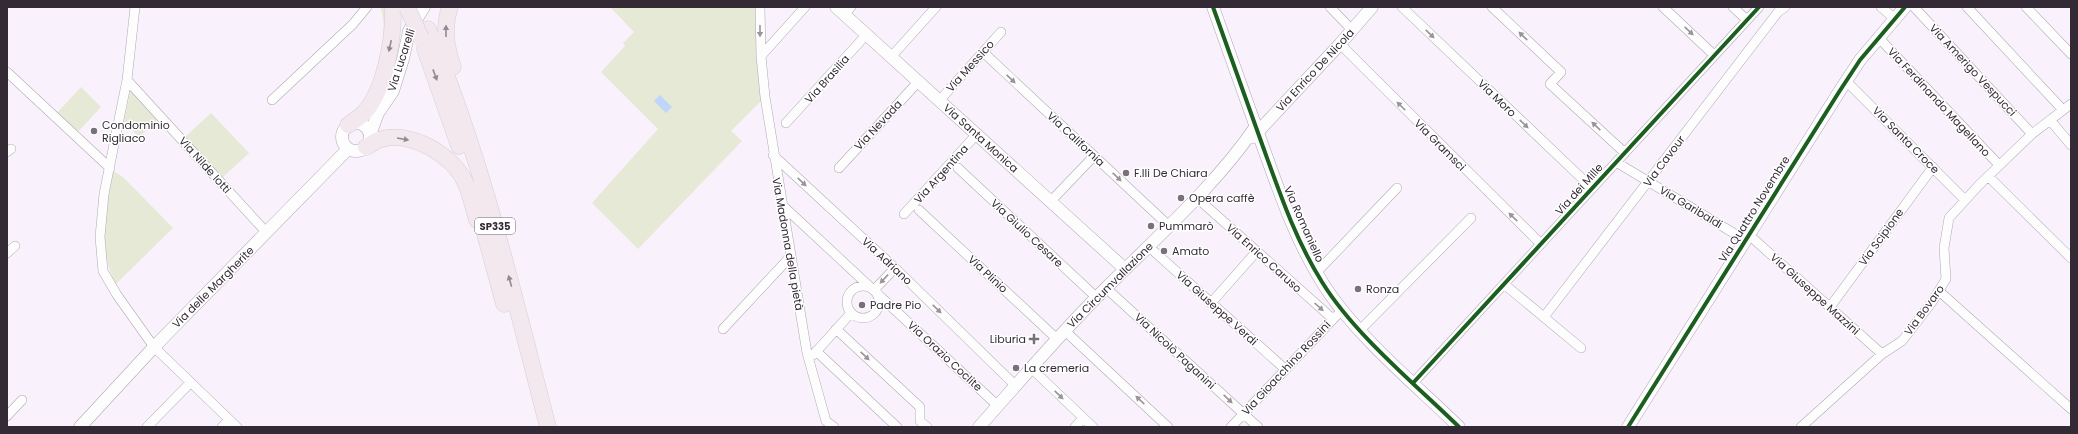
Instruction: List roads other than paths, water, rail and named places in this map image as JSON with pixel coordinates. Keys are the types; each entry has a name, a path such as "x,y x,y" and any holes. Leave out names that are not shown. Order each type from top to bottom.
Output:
{"highway":[{"path":"355,125 374,96 385,71 392,35 393,7"},
{"name":"SP335","path":"407,7 425,34 447,74 468,136 499,241 548,427"},
{"name":"SP335","path":"417,7 470,179 537,427"},
{"path":"450,7 445,29 446,41 470,118 468,136"},
{"path":"368,141 396,138 415,141 437,151 452,162 465,181 487,256 496,276"}],"street":[{"path":"135,7 127,80 104,194 100,237 103,271 117,295 154,347 237,427"},
{"path":"272,100 353,24 367,7"},
{"name":"Via Lucarelli","path":"368,141 378,113 393,91 403,59 409,32 424,7"},
{"name":"Via Madonna della pietà","path":"760,7 760,56 781,204 808,359 829,425"},
{"path":"760,56 805,7"},
{"path":"891,57 936,7"},
{"name":"Via Romaniello","path":"1212,7 1253,137 1277,185 1303,248 1317,272 1342,309 1413,383 1459,427"},
{"path":"1330,7 1352,30"},
{"name":"Via Enrico De Nicola","path":"1253,137 1340,44 1372,7"},
{"name":"Via Moro","path":"1402,7 1592,188"},
{"path":"1492,7 1560,72 1550,84 1625,153"},
{"path":"1663,7 1714,55"},
{"path":"1733,7 1747,20"},
{"name":"Via dei Mille","path":"1413,383 1759,7"},
{"name":"Via Cavour","path":"1544,317 1778,12 1785,7"},
{"path":"1881,7 1895,19"},
{"name":"Via Quattro Novembre","path":"1628,427 1746,237 1846,81 1905,7"},
{"name":"Via Amerigo Vespucci","path":"1914,7 2032,134"},
{"path":"1966,7 2062,110"},
{"path":"2026,7 2071,54"},
{"name":"Via Santa Monica","path":"844,9 867,34 918,82 1125,269"},
{"name":"Via Messico","path":"939,101 1001,32"},
{"name":"Via Brasilia","path":"786,123 867,34"},
{"name":"Via Ferdinando Magellano","path":"1879,38 1999,165"},
{"name":"Via Gramsci","path":"1340,44 1541,244"},
{"name":"Via California","path":"983,52 1168,225"},
{"path":"7,72 110,168"},
{"name":"Via Nilde Iotti","path":"127,80 267,233"},
{"name":"Via Santa Croce","path":"1846,81 1965,200"},
{"name":"Via Nevada","path":"839,168 918,82"},
{"name":"Via Bovaro","path":"1808,425 1882,354 1902,341 1939,291 1946,279 1944,248 1949,218 1988,176 2032,134 2071,104"},
{"name":"Via Lucarelli","path":"355,125 378,113"},
{"path":"2050,120 2071,145"},
{"path":"355,125 368,130 368,141 357,152 348,150 342,142 342,133 355,125"},
{"name":"Via Argentina","path":"904,214 977,134"},
{"name":"Via Circumvallazione","path":"979,427 1060,334 1148,246 1253,137"},
{"name":"Via delle Margherite","path":"80,427 154,347 348,150"},
{"name":"Via Adriano","path":"773,155 895,268 1016,386"},
{"path":"1050,202 1094,156"},
{"name":"Via Garibaldi","path":"1616,162 1648,182 1746,237"},
{"name":"Via Scipione","path":"1830,307 1933,167"},
{"name":"Via Giulio Cesare","path":"958,168 1096,298"},
{"path":"1988,176 2071,258"},
{"path":"1317,272 1397,188"},
{"name":"Via Enrico Caruso","path":"1196,197 1333,319"},
{"name":"Via Orazio Coclite","path":"781,204 998,406"},
{"name":"Via Plinio","path":"919,210 1168,427"},
{"path":"1361,329 1471,218"},
{"name":"Via Giuseppe Mazzini","path":"1746,237 1830,307 1882,354"},
{"path":"7,253 15,246"},
{"name":"Via Giuseppe Verdi","path":"1148,246 1285,369"},
{"path":"1211,303 1257,251"},
{"path":"724,329 790,257"},
{"path":"874,290 895,268"},
{"path":"1504,284 1581,348"},
{"path":"864,286 874,290 879,299 878,309 875,314 870,317 860,318 851,313 848,309 847,298 854,289 864,286"},
{"name":"Via Nicolò Paganini","path":"1106,288 1258,427"},
{"path":"1939,291 2071,409"},
{"name":"Via Gioacchino Rossini","path":"1231,427 1342,309"},
{"path":"808,359 851,313"},
{"path":"836,329 920,407 920,421 927,427"},
{"path":"816,351 898,427"},
{"path":"1031,368 1093,427"},
{"path":"147,427 190,383"},
{"path":"7,416 22,400"},
{"path":"1075,427 1083,418"},
{"path":"222,427 229,420"}],"water":[{"path":"660,95 672,107 666,113 654,101"}],"place":[{"name":"Condominio Rigliaco","path":"94,131"},
{"name":"F.lli De Chiara","path":"1126,173"},
{"name":"Opera caffè","path":"1181,198"},
{"name":"Pummarò","path":"1151,226"},
{"name":"Amato","path":"1164,251"},
{"name":"Ronza","path":"1358,289"},
{"name":"Padre Pio","path":"862,305"},
{"name":"Liburia","path":"1034,339"},
{"name":"La cremeria","path":"1016,368"}]}
